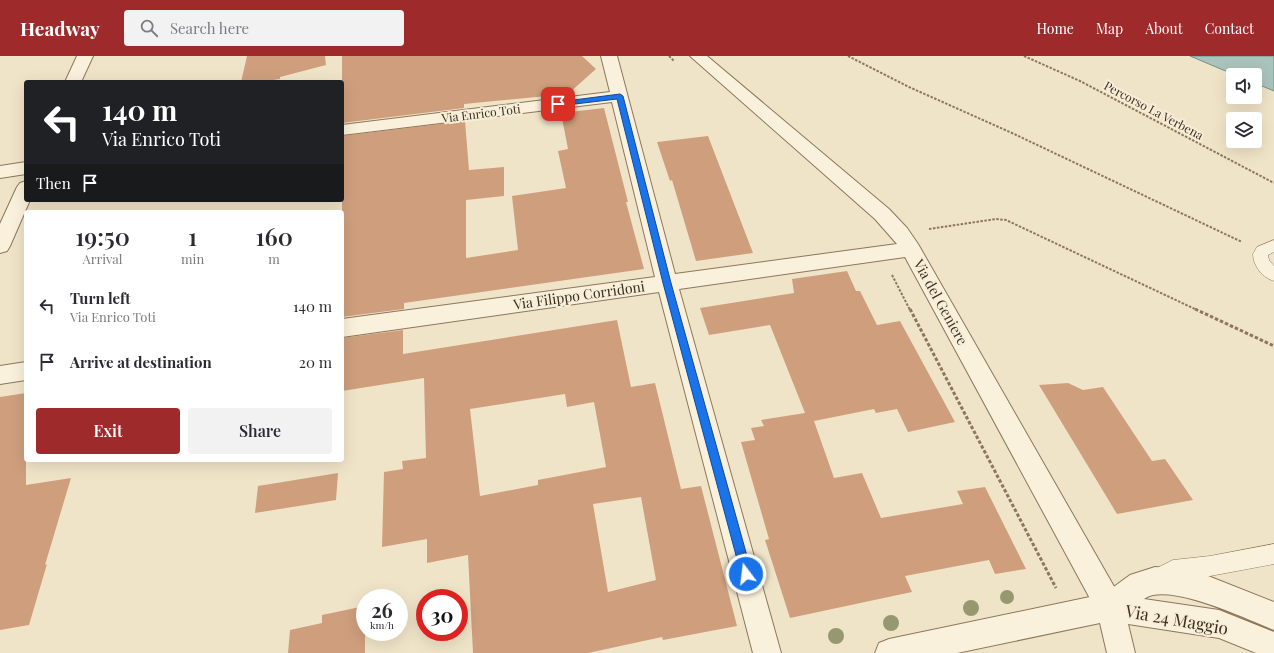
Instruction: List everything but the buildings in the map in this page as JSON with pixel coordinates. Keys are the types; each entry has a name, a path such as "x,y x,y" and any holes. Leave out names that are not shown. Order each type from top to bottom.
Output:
{"street":[{"path":"74,80 85,56"},
{"path":"609,56 667,283 768,653"},
{"name":"Via del Geniere","path":"698,56 882,214 900,233 911,249 1110,607 1121,653"},
{"name":"Via Enrico Toti","path":"344,130 620,96"},
{"path":"0,172 24,168"},
{"path":"0,246 24,192"},
{"name":"Via Filippo Corridoni","path":"344,328 911,249"},
{"path":"0,375 24,371"},
{"name":"Via 24 Maggio","path":"1110,607 1140,585 1155,580 1175,582 1203,588 1274,616"},
{"path":"889,653 1110,607"},
{"name":"Via 24 Maggio","path":"1110,607 1219,624 1274,646"}],"lane":[{"path":"1274,246 1266,248 1262,251 1260,256 1261,262 1274,276"},
{"path":"1155,580 1173,570 1210,566 1274,554"}],"path":[{"path":"848,56 901,83 1019,136 1161,206 1246,244"},
{"name":"Percorso La Verbena","path":"1024,56 1080,81 1274,183"},
{"path":"924,230 996,219 1006,220 1274,346"},
{"path":"895,281 1070,615"}],"water":[{"path":"1190,56 1274,56 1274,91 1262,86 1262,68 1226,68 1226,71"}],"route":[{"path":"558,104 620,96 667,283 746,574"}]}
